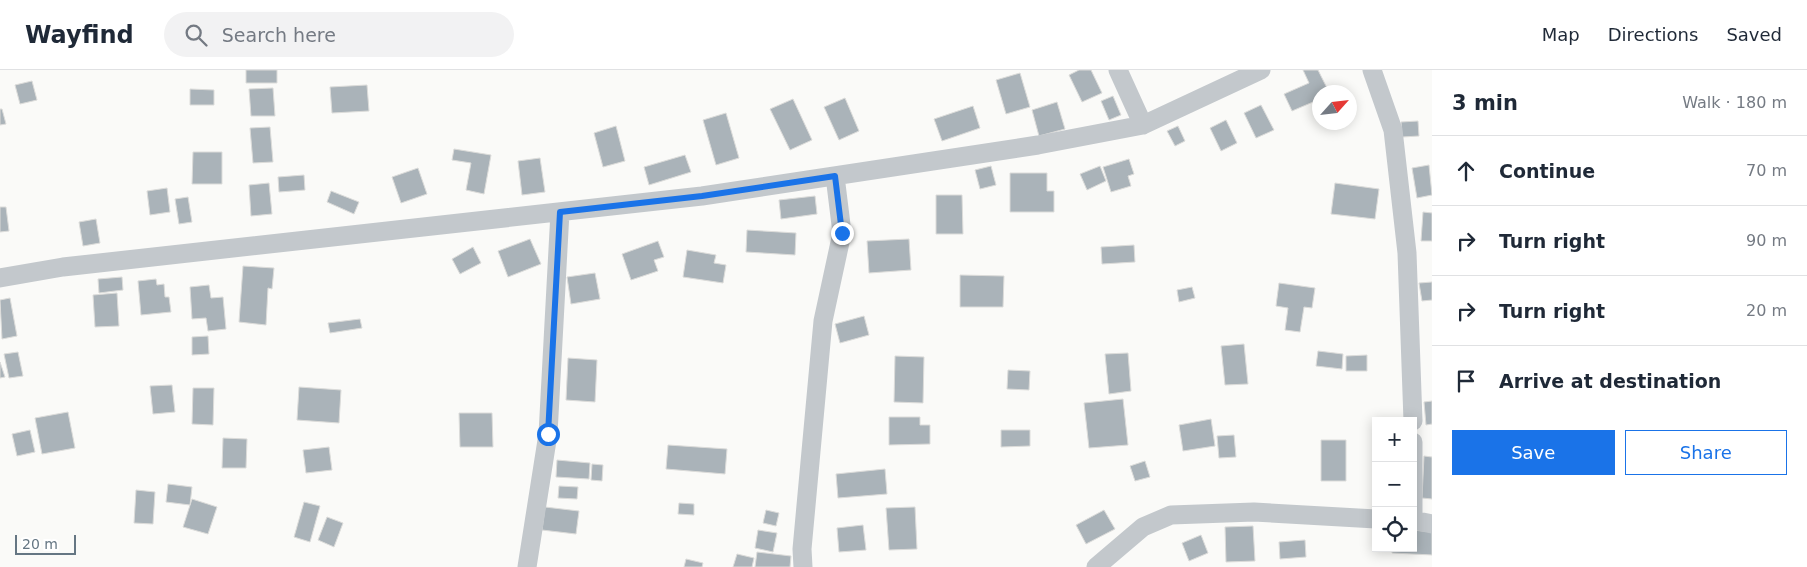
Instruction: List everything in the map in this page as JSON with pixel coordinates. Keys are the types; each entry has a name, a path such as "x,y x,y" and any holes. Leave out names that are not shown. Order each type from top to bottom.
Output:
{"street":[{"path":"1118,70 1143,125"},
{"path":"0,278 63,267 702,196 1038,145 1143,125 1261,70"},
{"path":"1372,70 1393,130 1407,252 1412,417"},
{"path":"803,567 802,549 823,321 842,233 835,176"},
{"path":"527,567 548,434 560,212"},
{"path":"1413,462 1413,520 1432,524"},
{"path":"1096,567 1143,527 1171,515 1254,512 1372,519"}],"building":[{"path":"246,70 277,70 277,83 246,83"},
{"path":"1079,70 1091,70 1102,93 1082,102 1069,75"},
{"path":"1303,70 1318,70 1326,85 1312,85 1312,102 1292,111 1284,94 1309,83"},
{"path":"1020,73 1030,107 1006,114 996,80"},
{"path":"32,81 37,100 20,104 15,85"},
{"path":"367,85 369,111 332,113 330,87"},
{"path":"273,88 275,116 251,116 249,89"},
{"path":"190,89 214,90 214,105 190,105"},
{"path":"1113,96 1121,115 1109,120 1101,101"},
{"path":"845,98 859,131 839,140 824,107"},
{"path":"793,99 812,140 790,150 770,109"},
{"path":"1057,102 1065,129 1039,136 1032,110"},
{"path":"1261,105 1274,130 1256,138 1244,113"},
{"path":"973,106 980,128 942,141 934,119"},
{"path":"0,109 2,109 6,124 0,125"},
{"path":"726,113 739,158 716,165 703,120"},
{"path":"1226,120 1237,143 1221,151 1210,128"},
{"path":"1418,121 1419,136 1402,137 1401,122"},
{"path":"616,126 625,161 603,167 594,133"},
{"path":"1178,126 1185,141 1175,146 1167,131"},
{"path":"270,127 273,162 253,163 250,128"},
{"path":"454,149 491,155 484,194 466,190 471,163 452,160"},
{"path":"193,152 222,152 222,184 192,184"},
{"path":"685,155 691,172 649,185 644,167"},
{"path":"540,158 545,192 522,195 518,161"},
{"path":"1129,159 1134,174 1128,176 1131,186 1111,192 1103,167"},
{"path":"1429,165 1432,195 1417,198 1412,168"},
{"path":"991,166 996,185 980,189 975,170"},
{"path":"1100,166 1106,181 1087,190 1080,174"},
{"path":"418,168 427,194 401,203 392,177"},
{"path":"1010,173 1047,173 1047,191 1054,191 1054,212 1010,212"},
{"path":"304,175 305,190 279,192 278,177"},
{"path":"269,183 272,214 251,216 249,185"},
{"path":"1335,183 1379,189 1375,219 1331,214"},
{"path":"167,188 170,212 150,215 147,191"},
{"path":"331,191 359,202 354,214 327,202"},
{"path":"936,195 962,195 963,234 936,234"},
{"path":"815,196 817,214 781,219 779,200"},
{"path":"188,197 192,222 179,224 175,199"},
{"path":"0,207 6,207 9,231 0,232"},
{"path":"1423,212 1432,213 1432,241 1421,241"},
{"path":"96,219 100,243 83,246 79,222"},
{"path":"747,230 796,233 795,255 746,252"},
{"path":"530,239 541,264 508,277 498,251"},
{"path":"909,239 911,270 869,273 867,241"},
{"path":"658,241 664,257 654,260 658,271 631,280 622,254"},
{"path":"1134,245 1135,262 1102,264 1101,247"},
{"path":"473,247 481,263 460,274 452,259"},
{"path":"687,250 716,255 714,263 726,265 723,283 683,277"},
{"path":"243,266 274,268 272,289 268,288 266,325 239,322"},
{"path":"595,273 600,299 571,304 567,277"},
{"path":"960,275 1004,276 1003,307 960,307"},
{"path":"122,277 123,290 99,293 98,279"},
{"path":"156,279 157,285 164,284 165,297 169,297 171,312 141,315 138,281"},
{"path":"1432,282 1432,300 1422,301 1419,283"},
{"path":"1279,283 1315,288 1312,308 1304,307 1300,332 1285,330 1288,308 1276,306"},
{"path":"209,285 211,298 223,297 226,329 208,331 206,318 192,319 190,287"},
{"path":"1192,287 1195,298 1179,302 1177,290"},
{"path":"117,293 119,326 95,327 93,295"},
{"path":"10,298 17,336 2,339 0,300"},
{"path":"864,316 869,335 840,343 835,324"},
{"path":"360,319 362,328 330,333 328,323"},
{"path":"208,336 209,354 192,355 192,337"},
{"path":"1244,344 1248,384 1225,385 1221,346"},
{"path":"1318,351 1343,354 1342,369 1316,366"},
{"path":"18,352 23,376 9,378 4,354"},
{"path":"1128,353 1131,391 1109,394 1105,354"},
{"path":"1367,355 1367,371 1346,371 1346,356"},
{"path":"895,356 924,357 923,403 894,402"},
{"path":"568,358 597,360 595,402 566,400"},
{"path":"0,362 5,377 0,378"},
{"path":"1008,370 1030,371 1029,390 1007,389"},
{"path":"172,385 175,412 153,414 150,386"},
{"path":"299,387 341,390 339,423 297,420"},
{"path":"193,388 214,388 213,425 192,424"},
{"path":"1123,399 1128,445 1089,448 1084,403"},
{"path":"1432,401 1432,424 1426,425 1424,402"},
{"path":"68,412 75,448 42,454 35,418"},
{"path":"459,413 492,413 493,447 460,447"},
{"path":"889,417 920,417 920,425 930,425 930,444 889,445"},
{"path":"1211,419 1215,446 1183,451 1179,425"},
{"path":"30,430 35,452 17,456 12,434"},
{"path":"1001,430 1030,430 1030,446 1001,447"},
{"path":"1234,435 1236,457 1219,458 1217,436"},
{"path":"223,438 247,439 246,468 222,468"},
{"path":"1321,440 1346,440 1346,481 1321,481"},
{"path":"668,445 727,449 725,474 666,469"},
{"path":"329,447 332,470 306,473 303,450"},
{"path":"1424,456 1432,457 1432,499 1422,498"},
{"path":"557,460 590,463 589,479 556,477"},
{"path":"1145,461 1150,477 1135,481 1130,466"},
{"path":"592,464 603,465 602,481 591,480"},
{"path":"885,469 887,494 838,498 836,474"},
{"path":"168,484 192,487 190,505 166,502"},
{"path":"559,486 578,487 577,499 558,498"},
{"path":"136,490 155,492 153,524 134,523"},
{"path":"192,499 217,507 208,534 183,527"},
{"path":"304,502 320,506 310,542 294,537"},
{"path":"679,503 694,504 694,515 678,514"},
{"path":"545,507 579,511 576,534 542,530"},
{"path":"915,507 917,549 889,550 886,508"},
{"path":"766,510 779,513 776,526 763,523"},
{"path":"1104,510 1115,529 1086,544 1076,525"},
{"path":"327,517 343,523 334,547 318,540"},
{"path":"863,525 866,550 839,552 837,528"},
{"path":"1253,526 1255,561 1226,562 1225,527"},
{"path":"758,530 777,533 773,552 755,548"},
{"path":"1417,530 1432,532 1432,555 1392,553 1417,552"},
{"path":"1201,535 1208,553 1189,561 1182,543"},
{"path":"1305,540 1306,557 1280,559 1279,542"},
{"path":"757,552 791,556 790,567 755,567"},
{"path":"737,554 754,558 752,567 733,567"},
{"path":"686,559 703,563 702,567 684,567"}],"route":[{"path":"548,434 560,212 702,196 835,176 842,233"}]}
